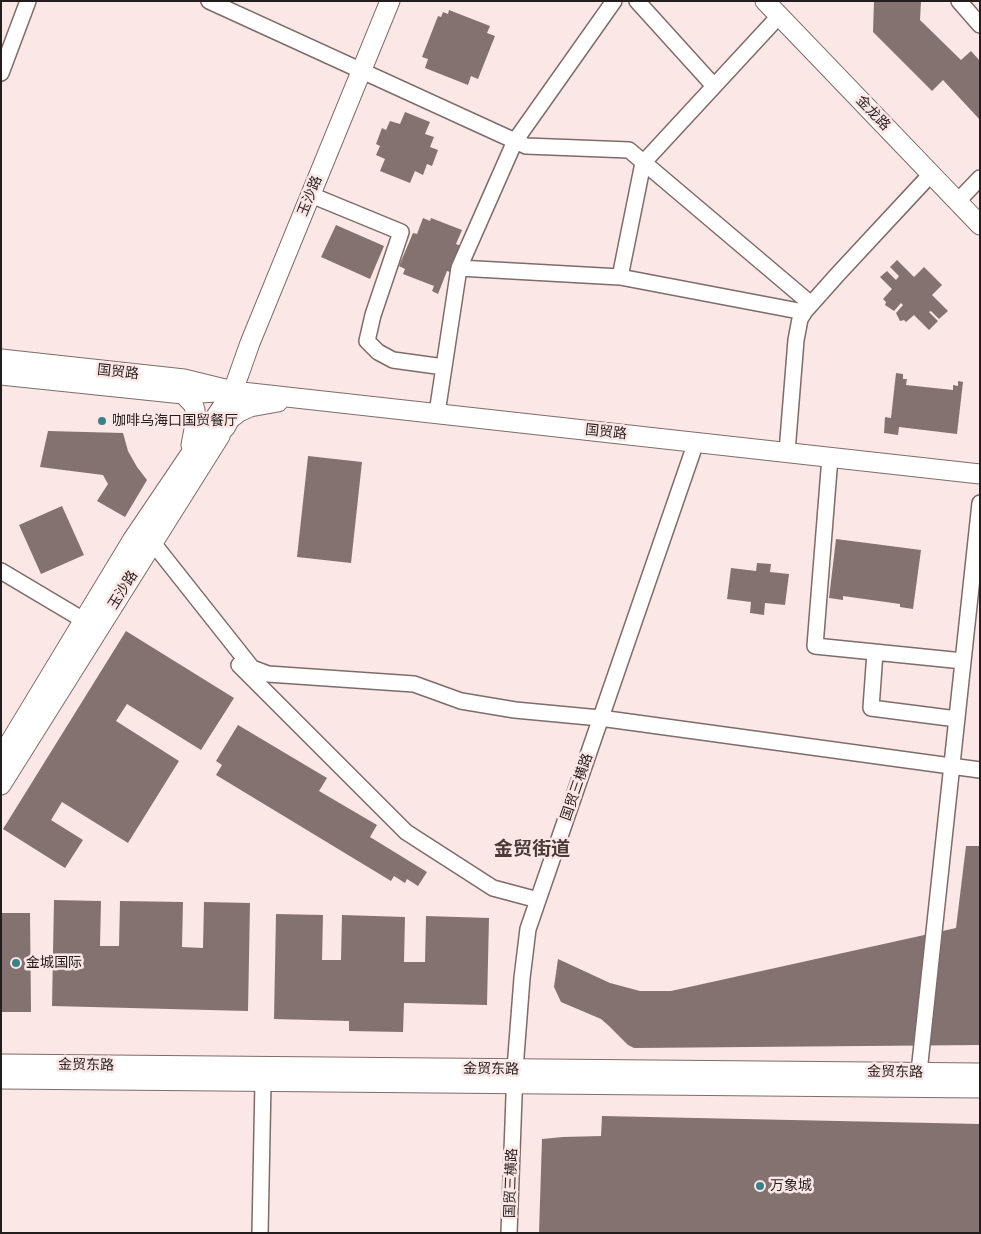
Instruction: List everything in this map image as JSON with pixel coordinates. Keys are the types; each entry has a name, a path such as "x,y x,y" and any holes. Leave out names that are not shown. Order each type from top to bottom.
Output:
{"main road":[{"name":"玉沙路","path":"3,771 151,546 220,436 244,361 390,1"},
{"name":"金龙路","path":"765,1 980,225"},
{"name":"国贸路","path":"1,360 183,387"},
{"path":"189,455 196,419 193,404 183,387 227,380 236,374 244,361"},
{"name":"国贸路","path":"1,375 233,391 980,474"},
{"name":"玉沙路","path":"3,771 133,539 233,391"},
{"path":"220,436 230,418 239,412 266,403 300,398"},
{"name":"金贸东路","path":"1,1064 980,1088"},
{"name":"金贸东路","path":"1,1079 262,1082 515,1076 980,1073"}],"street":[{"path":"1,73 28,1"},
{"path":"209,1 526,146 629,150 807,308"},
{"path":"437,413 459,268 515,141 614,1"},
{"path":"637,1 714,86"},
{"path":"959,1 980,25"},
{"path":"620,277 643,162 779,16"},
{"path":"787,452 796,340 798,328 807,308 931,174"},
{"path":"958,202 980,178"},
{"path":"311,195 401,232 372,315 367,341 378,352 393,360 444,367"},
{"path":"459,268 620,277 807,308"},
{"name":"国贸三横路","path":"509,1233 515,1076 522,978 528,929 696,442"},
{"path":"830,457 815,646 963,661"},
{"path":"919,1072 980,503"},
{"path":"151,546 252,668 268,674 414,684 461,701 515,710 600,718 952,768 980,770"},
{"path":"151,546 173,585 241,668 406,832 493,888 538,900"},
{"path":"1,571 80,618"},
{"path":"875,652 871,708 957,719"},
{"path":"260,1233 262,1082"}],"building":[{"path":"874,1 921,1 920,20 961,60 971,51 980,61 980,120 943,80 932,91 873,32"},
{"path":"449,10 490,26 487,33 495,36 478,79 471,76 468,85 425,68 428,59 422,57 438,16 441,17 443,12 448,14"},
{"path":"405,112 430,122 425,134 434,137 430,147 438,150 432,166 427,164 423,175 415,171 410,183 380,171 385,159 376,155 380,146 376,144 382,128 386,130 390,121 400,124"},
{"path":"423,218 430,221 431,218 462,230 456,244 461,246 450,272 447,271 438,294 432,291 434,286 403,274 405,269 399,266 413,233 417,234"},
{"path":"336,225 384,246 370,279 321,257"},
{"path":"897,260 914,277 924,267 942,285 932,295 948,311 939,319 931,311 929,312 938,321 929,330 914,315 906,322 904,320 900,321 896,313 903,305 901,303 894,311 885,305 886,302 883,299 892,289 880,277 887,271 896,280 899,276 890,267"},
{"path":"896,373 903,374 903,379 907,379 906,385 953,390 953,385 958,386 958,381 963,382 957,434 899,427 898,435 884,433 885,417 891,418"},
{"path":"48,431 123,433 128,451 147,480 125,517 97,501 108,484 103,475 40,467"},
{"path":"308,456 362,462 351,563 297,557"},
{"path":"62,506 84,555 41,574 19,525"},
{"path":"836,539 921,550 913,609 900,607 900,604 843,596 843,600 829,598"},
{"path":"757,563 771,564 770,572 789,574 785,605 765,603 764,615 750,613 751,602 727,599 731,568 756,571"},
{"path":"126,631 234,698 201,750 127,704 116,721 179,761 128,843 62,802 51,820 83,840 65,868 3,829"},
{"path":"238,725 327,778 319,791 377,825 370,837 427,872 418,886 407,879 405,883 394,876 391,881 216,775 222,765 216,761"},
{"path":"966,846 980,846 980,1045 634,1048 628,1045 601,1019 561,1002 554,987 558,959 610,983 640,991 671,991 956,928"},
{"path":"54,900 101,901 100,946 119,946 120,901 183,902 182,947 203,948 204,902 250,903 248,1011 52,1006"},
{"name":"金城国际","path":"1,913 30,913 31,1012 1,1012"},
{"path":"276,914 323,915 322,960 341,960 342,915 405,917 404,962 425,962 426,916 489,918 487,1005 404,1003 403,1032 349,1031 349,1021 274,1019"},
{"name":"万象城","path":"602,1116 980,1124 980,1233 539,1233 542,1139 601,1136"}],"place":[{"name":"咖啡乌海口国贸餐厅","path":"102,421"},
{"name":"金城国际","path":"16,963"},
{"name":"万象城","path":"760,1186"}],"district":[{"name":"金贸街道","path":"532,849"}]}
